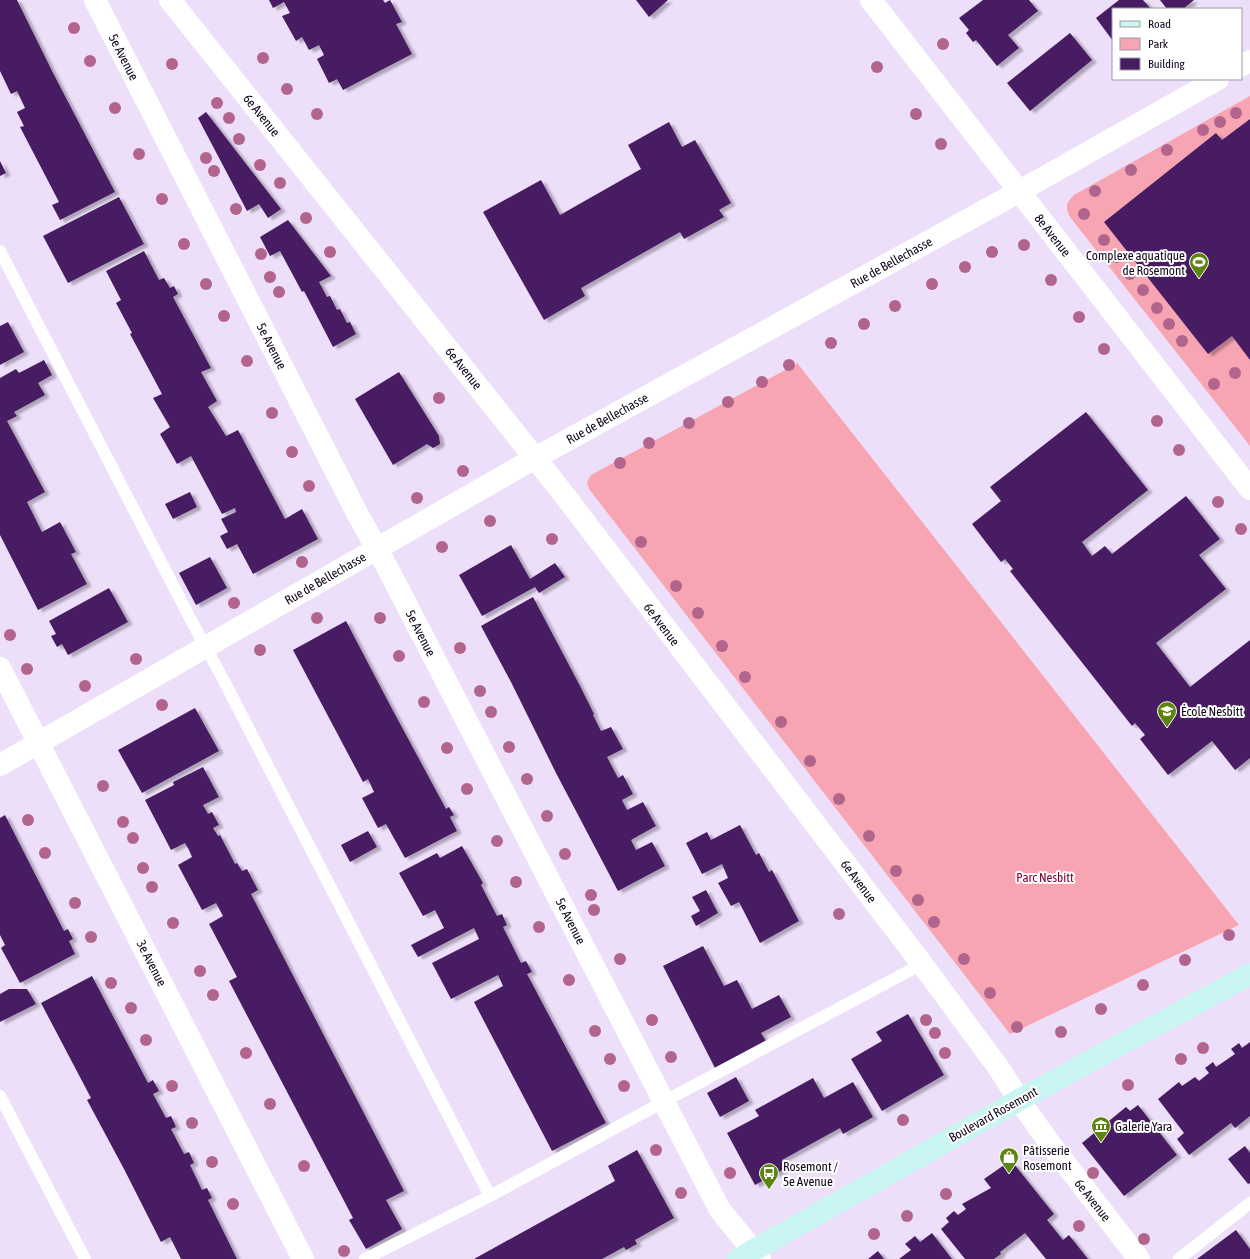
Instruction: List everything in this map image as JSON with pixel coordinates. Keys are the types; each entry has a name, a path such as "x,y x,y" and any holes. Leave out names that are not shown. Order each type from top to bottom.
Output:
{"main road":[{"name":"Boulevard Rosemont","path":"750,1256 1019,1100 1250,974"}],"street":[{"name":"5e Avenue","path":"95,0 353,506 720,1210 750,1256"},
{"name":"6e Avenue","path":"170,0 535,458 922,964 998,1068 1051,1145 1139,1259"},
{"name":"8e Avenue","path":"871,0 1250,489"},
{"name":"Rue de Bellechasse","path":"0,765 535,458 1019,191 1216,80"},
{"name":"3e Avenue","path":"0,668 303,1259"}],"lane":[{"path":"0,251 490,1196"},
{"path":"366,1259 490,1196 664,1101 922,964"},
{"path":"0,1096 85,1259"},
{"path":"1179,1259 1250,1203"}],"green space":[{"name":"Complexe aquatique de Rosemont","path":"1250,96 1250,446 1070,217 1067,210 1067,205 1069,200 1074,195"},
{"name":"Parc Nesbitt","path":"798,363 1239,925 1010,1034 589,489 587,482 591,475"}],"building":[{"path":"0,0 17,0 115,192 60,220 52,205 59,202 20,127 24,126 17,112 25,108 17,91 11,94 0,71"},
{"path":"269,0 383,0 385,3 390,0 402,22 396,24 412,54 343,90 337,79 329,83 317,59 324,55 319,45 309,50 302,37 296,41 282,16 290,13 284,2 273,8"},
{"path":"636,0 668,0 649,17"},
{"path":"983,0 1029,0 1038,11 1008,35 1019,48 997,66 976,40 973,42 966,33 969,30 959,18"},
{"path":"1119,0 1143,0 1150,8 1112,8 1112,40 1096,18"},
{"path":"1160,0 1194,0 1184,8 1166,8"},
{"path":"1070,33 1092,60 1030,111 1007,83"},
{"path":"206,112 281,209 268,218 259,204 247,211 198,118"},
{"name":"Complexe aquatique de Rosemont","path":"1250,119 1250,360 1232,336 1208,354 1104,222 1216,133 1222,140"},
{"path":"669,122 682,147 695,140 731,203 719,210 724,217 684,239 680,232 581,288 585,296 544,320 483,212 541,180 560,215 641,169 628,145"},
{"path":"0,161 6,173 0,176"},
{"path":"119,197 144,244 68,283 43,236"},
{"path":"288,220 331,276 319,282 327,297 330,296 337,310 340,309 347,323 350,322 356,334 333,347 304,291 302,292 280,251 270,256 260,237"},
{"path":"144,251 159,280 164,278 170,288 174,286 178,294 173,297 211,368 201,372 217,401 208,407 226,436 238,430 285,519 302,509 318,539 253,574 237,544 227,549 220,536 228,532 221,519 236,512 235,508 222,514 191,456 177,464 160,434 170,427 153,398 162,394 130,334 132,333 116,303 121,300 106,271"},
{"path":"8,322 24,352 0,365 0,326"},
{"path":"44,360 52,375 38,383 45,395 14,412 17,416 7,421 45,492 27,502 42,532 60,522 76,552 71,554 87,584 38,610 0,535 0,378 16,369 19,373"},
{"path":"399,372 439,436 440,444 433,448 427,444 393,465 355,399"},
{"name":"École Nesbitt","path":"1086,412 1148,490 1082,542 1092,556 1105,546 1112,554 1186,496 1220,539 1199,555 1226,589 1156,643 1190,687 1250,640 1250,758 1235,770 1212,741 1168,775 1140,739 1145,735 1135,723 1132,726 1010,571 1013,569 1005,559 1001,562 972,524 1001,501 990,487"},
{"path":"190,492 197,507 173,519 165,504"},
{"path":"511,545 530,579 555,563 565,577 539,593 535,587 482,616 459,575"},
{"path":"210,557 227,588 196,605 179,573"},
{"path":"109,588 128,622 68,655 62,644 57,647 51,636 56,634 49,621"},
{"path":"533,597 579,684 601,731 611,727 623,749 607,757 618,778 623,775 633,794 622,800 627,810 643,802 656,826 631,840 636,850 652,842 665,866 618,891 481,626"},
{"path":"346,621 446,809 449,807 454,815 450,817 457,831 405,858 386,824 378,828 362,798 374,792 368,779 363,782 293,650"},
{"path":"195,708 219,751 142,793 118,750"},
{"path":"203,767 219,797 203,805 208,814 212,812 219,825 213,828 218,836 220,835 235,864 237,863 242,871 247,869 258,890 251,894 404,1191 386,1200 402,1229 366,1249 349,1220 353,1218 229,981 237,977 209,924 223,916 216,903 202,910 178,865 192,857 189,850 185,843 171,850 145,800 174,785 173,782"},
{"path":"5,815 64,931 68,929 73,939 69,941 75,954 20,983 1,948 5,945 0,935 0,818"},
{"path":"740,825 756,855 759,853 769,872 772,870 799,921 760,943 739,902 731,906 718,883 728,878 722,864 702,874 686,843 707,832 711,840"},
{"path":"368,831 377,847 350,862 341,845"},
{"path":"462,846 483,883 481,885 497,916 502,914 507,925 503,927 521,963 526,961 532,972 527,974 606,1123 552,1151 474,1002 503,986 498,975 451,999 432,963 479,939 474,928 418,957 411,945 444,928 435,910 423,916 399,873 437,853 440,858"},
{"path":"706,890 718,913 696,926 691,916 700,911 692,897"},
{"path":"703,946 724,986 737,980 752,1009 779,995 791,1017 761,1033 766,1041 715,1068 663,966"},
{"path":"92,976 148,1083 153,1080 159,1091 153,1094 166,1118 171,1116 176,1127 171,1129 184,1154 189,1152 194,1163 190,1165 202,1190 207,1188 212,1198 208,1200 237,1259 181,1259 170,1237 161,1242 87,1100 91,1098 41,1003"},
{"path":"9,989 27,989 36,1004 0,1022 0,994"},
{"path":"908,1014 944,1075 882,1111 851,1059 882,1041 876,1032"},
{"path":"1250,1042 1250,1116 1235,1128 1231,1123 1189,1155 1177,1139 1184,1133 1158,1099 1179,1082 1182,1086 1195,1077 1199,1081 1209,1073 1205,1068 1213,1062 1216,1067 1235,1054 1231,1049 1239,1043 1242,1048"},
{"path":"736,1077 749,1101 720,1117 707,1093"},
{"path":"813,1078 824,1098 853,1082 873,1117 843,1134 840,1128 782,1160 786,1168 755,1185 727,1133 759,1116 755,1110"},
{"path":"1138,1105 1177,1155 1124,1196 1082,1143 1126,1107 1130,1111"},
{"path":"1245,1146 1250,1153 1250,1183 1248,1184 1228,1159"},
{"path":"637,1150 674,1218 635,1240 637,1244 626,1250 624,1247 602,1259 474,1259 615,1181 608,1166"},
{"path":"1007,1163 1014,1164 1054,1214 1047,1220 1063,1240 1069,1235 1088,1259 1046,1259 1025,1233 1000,1252 1001,1254 994,1259 965,1259 941,1229 949,1222 946,1218 954,1211 958,1215 966,1209 962,1204 991,1188 984,1179"},
{"path":"1236,1230 1250,1249 1250,1259 1197,1259"},
{"path":"932,1233 952,1259 899,1259 911,1250 905,1244 915,1236 920,1242"},
{"path":"878,1251 884,1259 868,1259"}],"place":[{"name":"Complexe aquatique de Rosemont","path":"1199,279"},
{"name":"École Nesbitt","path":"1167,728"},
{"name":"Galerie Yara","path":"1101,1143"},
{"name":"Pâtisserie Rosemont","path":"1009,1174"},
{"name":"Rosemont / 5e Avenue","path":"769,1190"}]}
